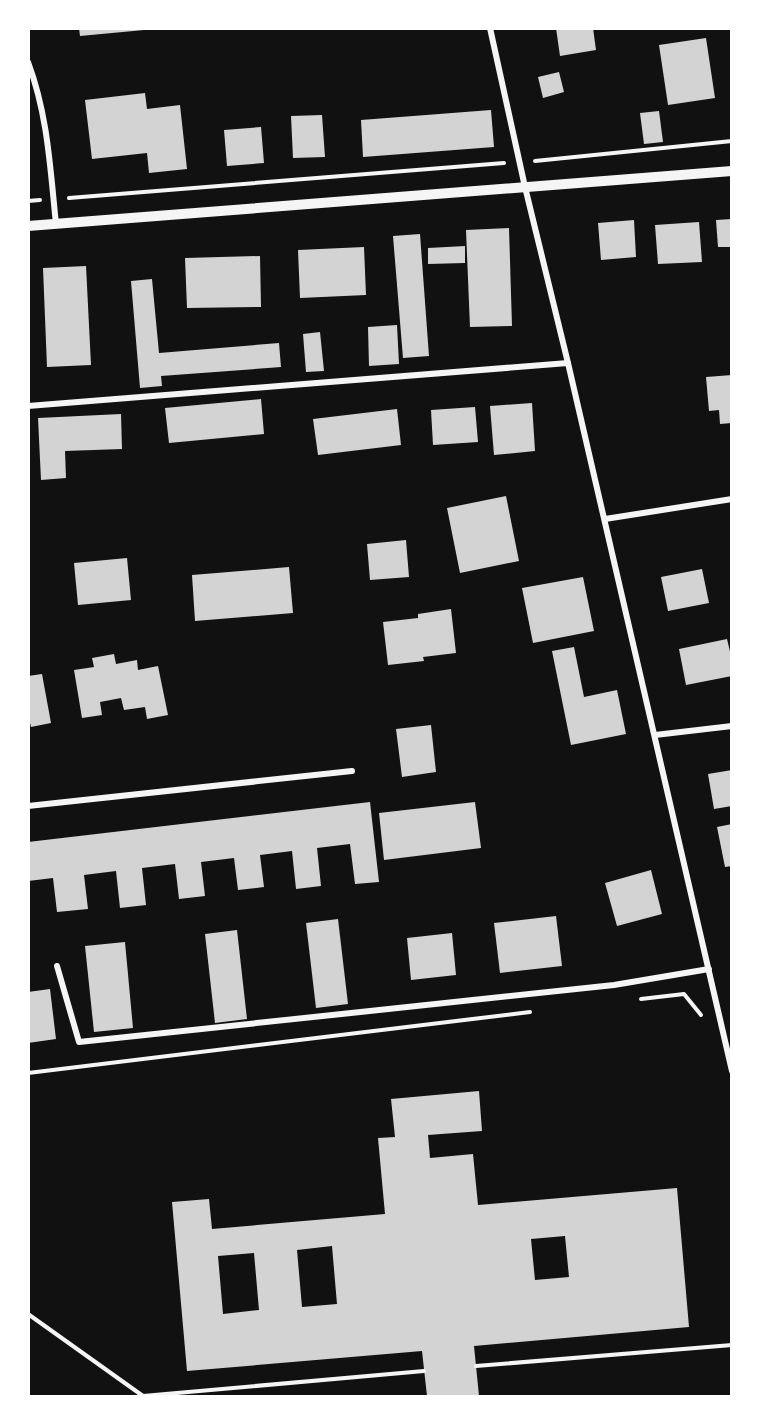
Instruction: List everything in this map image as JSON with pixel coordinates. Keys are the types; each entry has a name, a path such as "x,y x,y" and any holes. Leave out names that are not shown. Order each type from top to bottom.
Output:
{"street":[{"path":"490,28 519,162 605,519 732,1071"},
{"path":"28,62 38,90 47,128 56,224"},
{"path":"28,226 732,171"},
{"path":"28,406 568,363"},
{"path":"605,519 732,499"},
{"path":"655,735 732,726"},
{"path":"28,806 352,771"},
{"path":"57,966 79,1042 614,985 709,969"}],"path":[{"path":"28,201 519,162 732,141"},
{"path":"638,999 684,994 702,1015 718,1013"},
{"path":"28,1073 532,1012"},
{"path":"28,1314 143,1396 424,1371"},
{"path":"476,1366 732,1345"}],"building":[{"path":"79,28 144,28 144,30 80,36"},
{"path":"556,28 593,28 596,50 560,56"},
{"path":"706,38 715,98 668,105 659,45"},
{"path":"559,72 564,92 543,98 538,77"},
{"path":"145,93 147,109 180,105 187,169 149,173 147,153 92,159 85,100"},
{"path":"491,110 494,147 363,157 361,120"},
{"path":"659,111 663,142 644,144 640,113"},
{"path":"322,115 325,157 293,158 291,116"},
{"path":"261,127 264,163 227,166 224,130"},
{"path":"732,219 732,247 718,247 716,220"},
{"path":"634,220 636,257 601,260 598,223"},
{"path":"699,222 702,262 658,264 655,225"},
{"path":"509,228 512,326 470,327 466,230"},
{"path":"420,234 429,356 403,358 393,236"},
{"path":"465,246 465,263 428,264 428,248"},
{"path":"364,247 366,295 300,298 298,250"},
{"path":"260,256 261,307 187,308 185,258"},
{"path":"86,266 91,365 47,367 43,268"},
{"path":"152,279 159,353 279,343 281,367 161,376 162,386 140,388 131,281"},
{"path":"397,325 399,364 369,366 368,327"},
{"path":"320,332 324,371 306,372 303,334"},
{"path":"732,375 732,423 720,424 719,410 709,411 706,377"},
{"path":"261,399 264,434 169,443 165,408"},
{"path":"532,403 535,451 494,455 490,406"},
{"path":"475,407 478,442 433,445 431,410"},
{"path":"397,409 401,445 318,455 313,419"},
{"path":"121,414 122,449 65,451 66,478 41,480 38,418"},
{"path":"506,496 519,561 460,573 447,508"},
{"path":"406,540 409,577 370,580 367,544"},
{"path":"127,558 131,600 78,605 74,563"},
{"path":"289,567 293,613 195,621 192,575"},
{"path":"702,569 709,603 668,611 661,577"},
{"path":"583,577 594,631 533,643 522,588"},
{"path":"451,609 456,653 423,657 424,661 388,665 383,622 418,618 418,614"},
{"path":"727,639 732,660 732,676 686,685 679,649"},
{"path":"574,647 584,697 617,690 626,734 571,745 552,651"},
{"path":"114,654 116,664 137,660 138,670 158,666 168,715 147,719 145,707 124,710 121,698 100,702 102,715 82,718 74,670 94,667 92,658"},
{"path":"42,674 51,723 31,727 28,714 28,676"},
{"path":"431,725 436,772 402,777 396,729"},
{"path":"732,770 732,806 714,809 708,774"},
{"path":"370,802 379,882 355,884 350,844 317,848 321,886 296,889 292,851 260,855 264,887 238,890 234,858 201,862 205,896 179,899 175,864 142,868 146,905 120,908 116,871 84,875 88,909 57,912 53,878 28,881 28,842"},
{"path":"475,802 481,848 384,860 379,813"},
{"path":"732,824 732,866 725,867 717,827"},
{"path":"651,870 662,914 617,926 605,883"},
{"path":"556,916 562,966 500,973 494,923"},
{"path":"338,919 348,1004 316,1008 306,923"},
{"path":"237,930 247,1019 215,1023 205,934"},
{"path":"452,933 456,975 411,980 407,938"},
{"path":"125,942 133,1028 94,1032 85,946"},
{"path":"50,989 56,1039 28,1043 28,992"},
{"path":"479,1091 482,1131 428,1135 430,1158 473,1154 478,1205 677,1188 689,1327 474,1346 479,1396 427,1396 422,1351 187,1371 172,1202 209,1199 212,1229 385,1214 378,1138 395,1137 391,1099","holes":["565,1236 569,1277 535,1280 531,1239","332,1246 337,1304 302,1307 297,1250","254,1253 259,1310 223,1314 218,1256"]}]}
